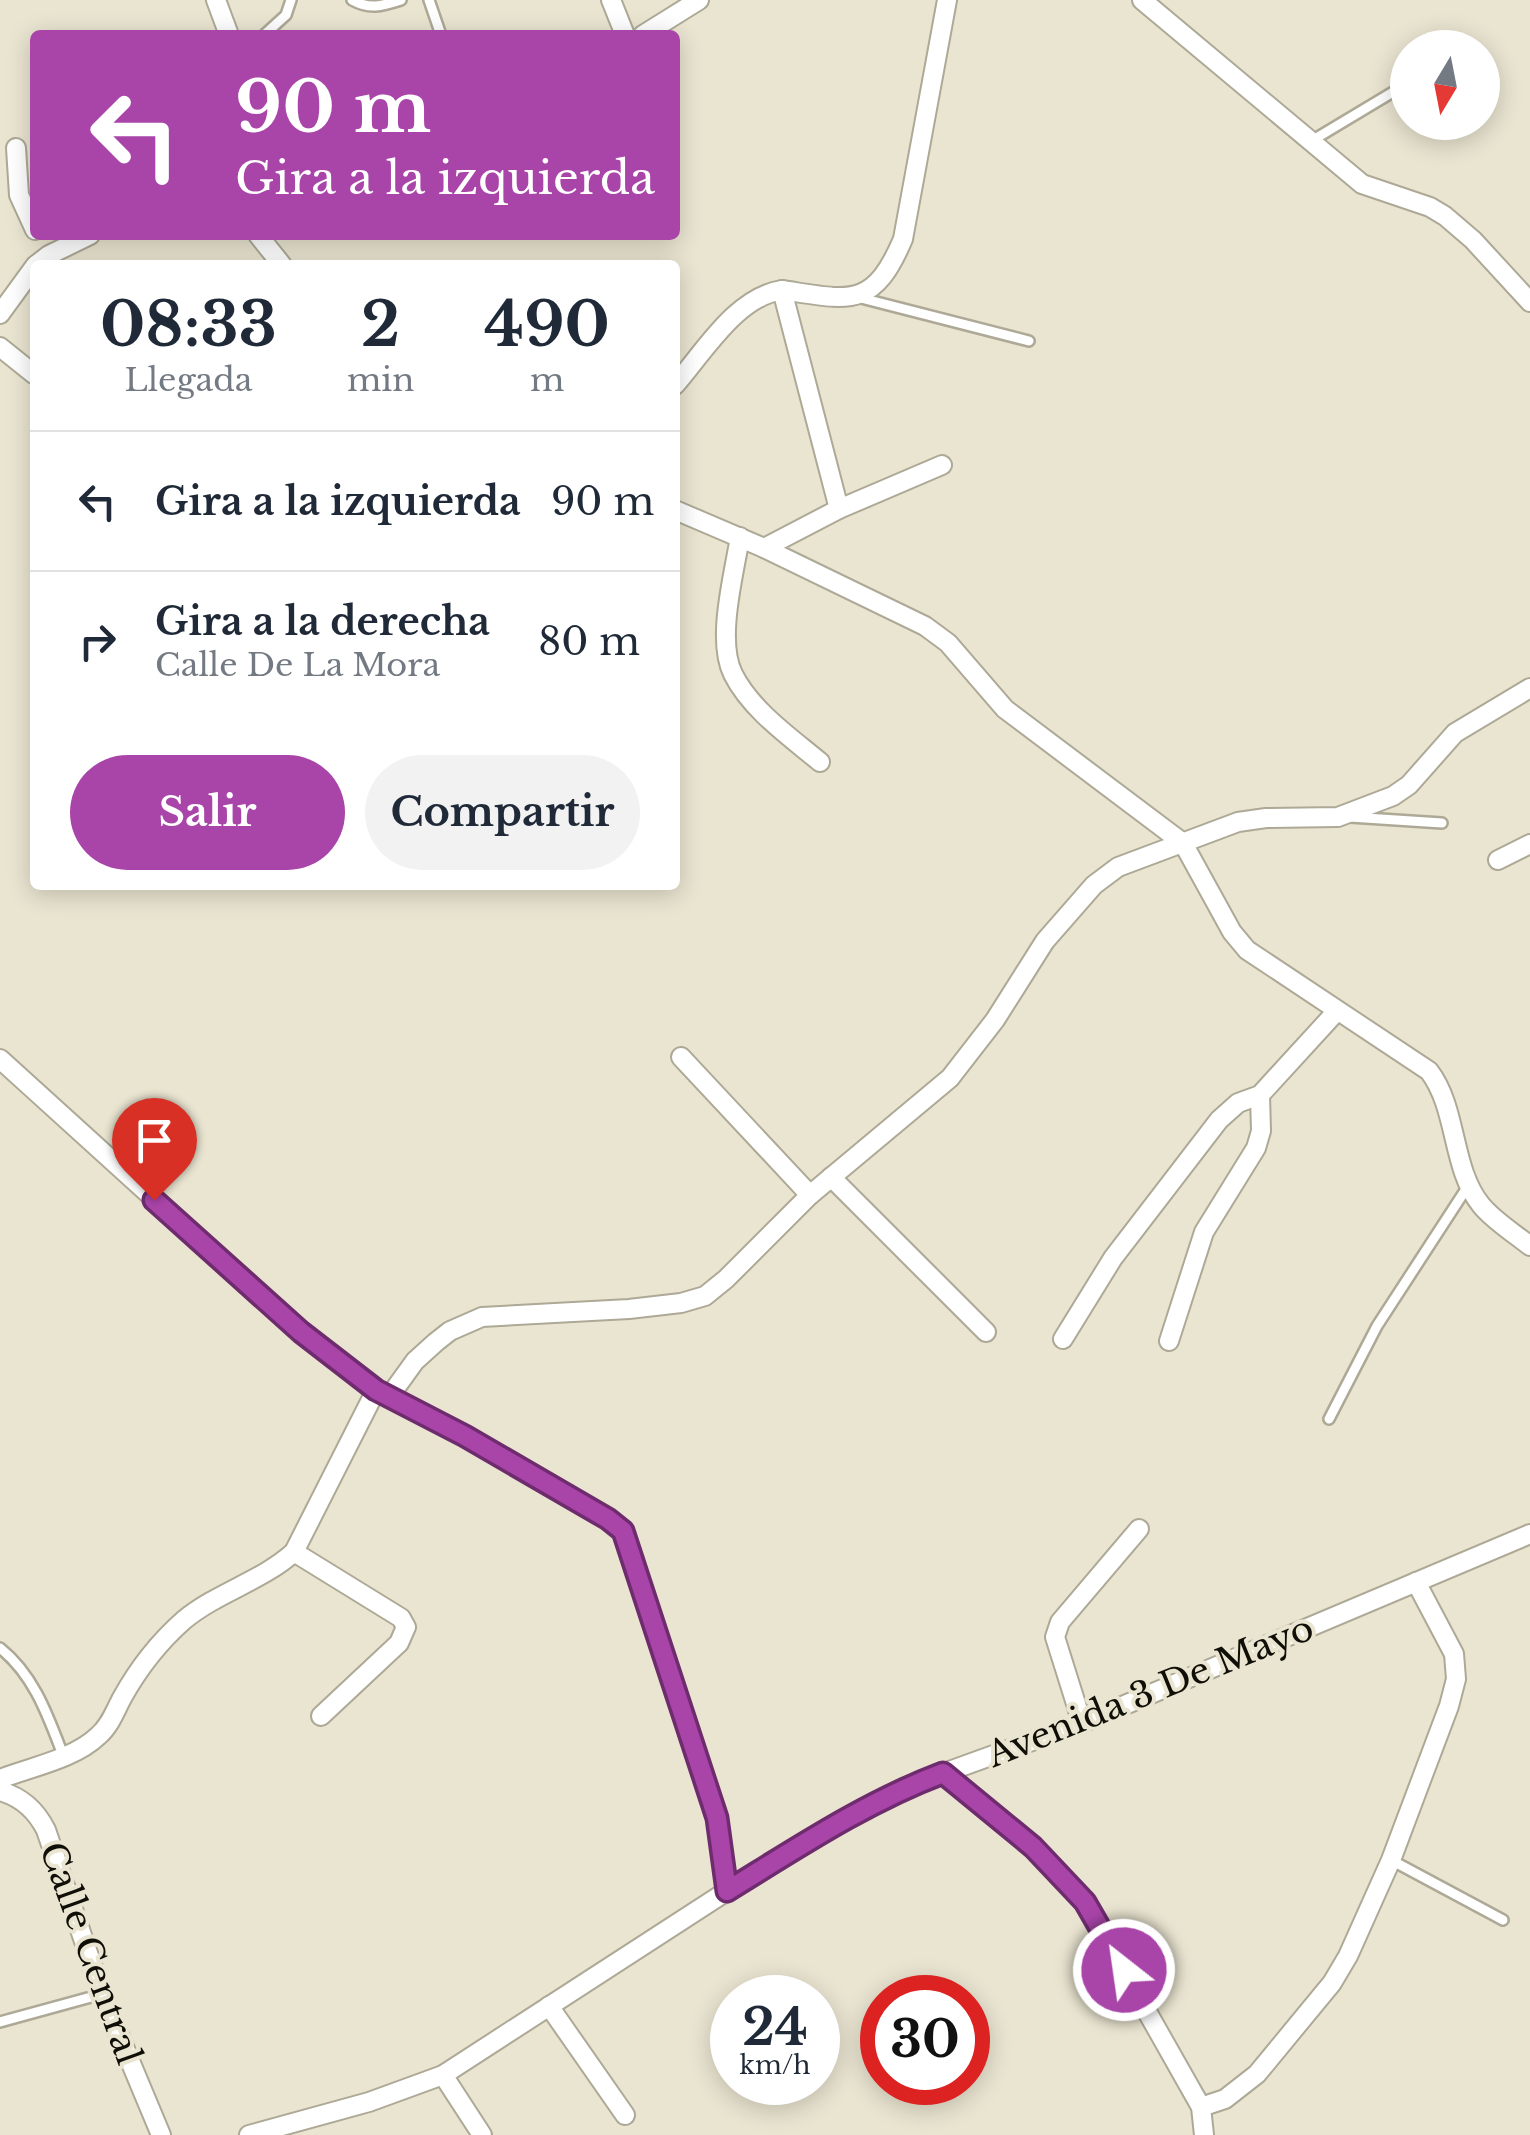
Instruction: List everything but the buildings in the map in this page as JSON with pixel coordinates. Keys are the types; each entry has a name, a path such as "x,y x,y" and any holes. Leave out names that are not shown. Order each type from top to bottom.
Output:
{"street":[{"path":"216,0 227,30"},
{"path":"612,0 622,30"},
{"path":"650,30 699,0"},
{"path":"680,379 736,314 768,292 782,290 844,299 856,297 882,278 903,239 946,0"},
{"path":"1142,0 1362,184 1430,207 1445,216 1474,240 1530,302"},
{"path":"16,148 19,195 30,219"},
{"path":"44,260 81,240"},
{"path":"262,240 278,260"},
{"path":"0,314 30,275"},
{"path":"782,290 838,508"},
{"path":"0,346 30,371"},
{"path":"764,548 838,508 942,466"},
{"path":"680,512 925,626 948,643 1005,710 1184,844 1232,932 1247,950 1429,1072 1440,1090 1469,1184 1480,1204 1530,1246"},
{"path":"740,537 729,604 727,644 732,672 778,727 820,762"},
{"path":"0,1778 84,1746 110,1724 137,1673 166,1637 208,1602 280,1565 294,1552 382,1394 450,1331 482,1317 630,1309 704,1296 810,1195 950,1078 995,1020 1045,941 1094,884 1118,867 1238,822 1338,817 1393,796 1409,785 1455,733 1530,688"},
{"path":"1498,860 1530,844"},
{"path":"1063,1339 1113,1258 1220,1120 1238,1103 1260,1095 1336,1012"},
{"path":"681,1056 810,1195"},
{"path":"0,1059 301,1332 382,1394 465,1436 623,1531 717,1818 727,1891"},
{"path":"1169,1341 1204,1232 1256,1148 1261,1130 1260,1095"},
{"path":"832,1177 986,1332"},
{"path":"1082,1724 1055,1637 1060,1622 1139,1529"},
{"name":"Avenida 3 De Mayo","path":"249,2135 369,2102 443,2076 727,1891 905,1787 1082,1724 1530,1534"},
{"path":"294,1552 401,1618 406,1627 399,1644 321,1716"},
{"path":"1201,2106 1225,2100 1258,2074 1332,1982 1348,1956 1391,1860 1456,1679 1454,1654 1416,1582"},
{"path":"943,1773 1033,1847 1085,1902 1201,2106 1204,2135"},
{"name":"Calle Central","path":"0,1792 26,1802 39,1815 102,1994 160,2135"},
{"path":"548,2006 626,2115"},
{"path":"443,2076 482,2135"}],"lane":[{"path":"270,30 286,15 291,0"},
{"path":"352,0 376,7 402,0"},
{"path":"428,0 438,30"},
{"path":"1312,140 1390,94"},
{"path":"856,297 1029,341"},
{"path":"1338,817 1442,823"},
{"path":"1329,1419 1368,1342 1469,1184"},
{"path":"0,1648 26,1674 44,1706 63,1755"},
{"path":"1391,1860 1503,1920"},
{"path":"0,2022 102,1994"}],"route":[{"path":"154,1200 301,1332 376,1390 465,1436 623,1531 717,1818 727,1891 842,1821 905,1787 943,1773 1033,1847 1085,1902 1124,1970"}]}
